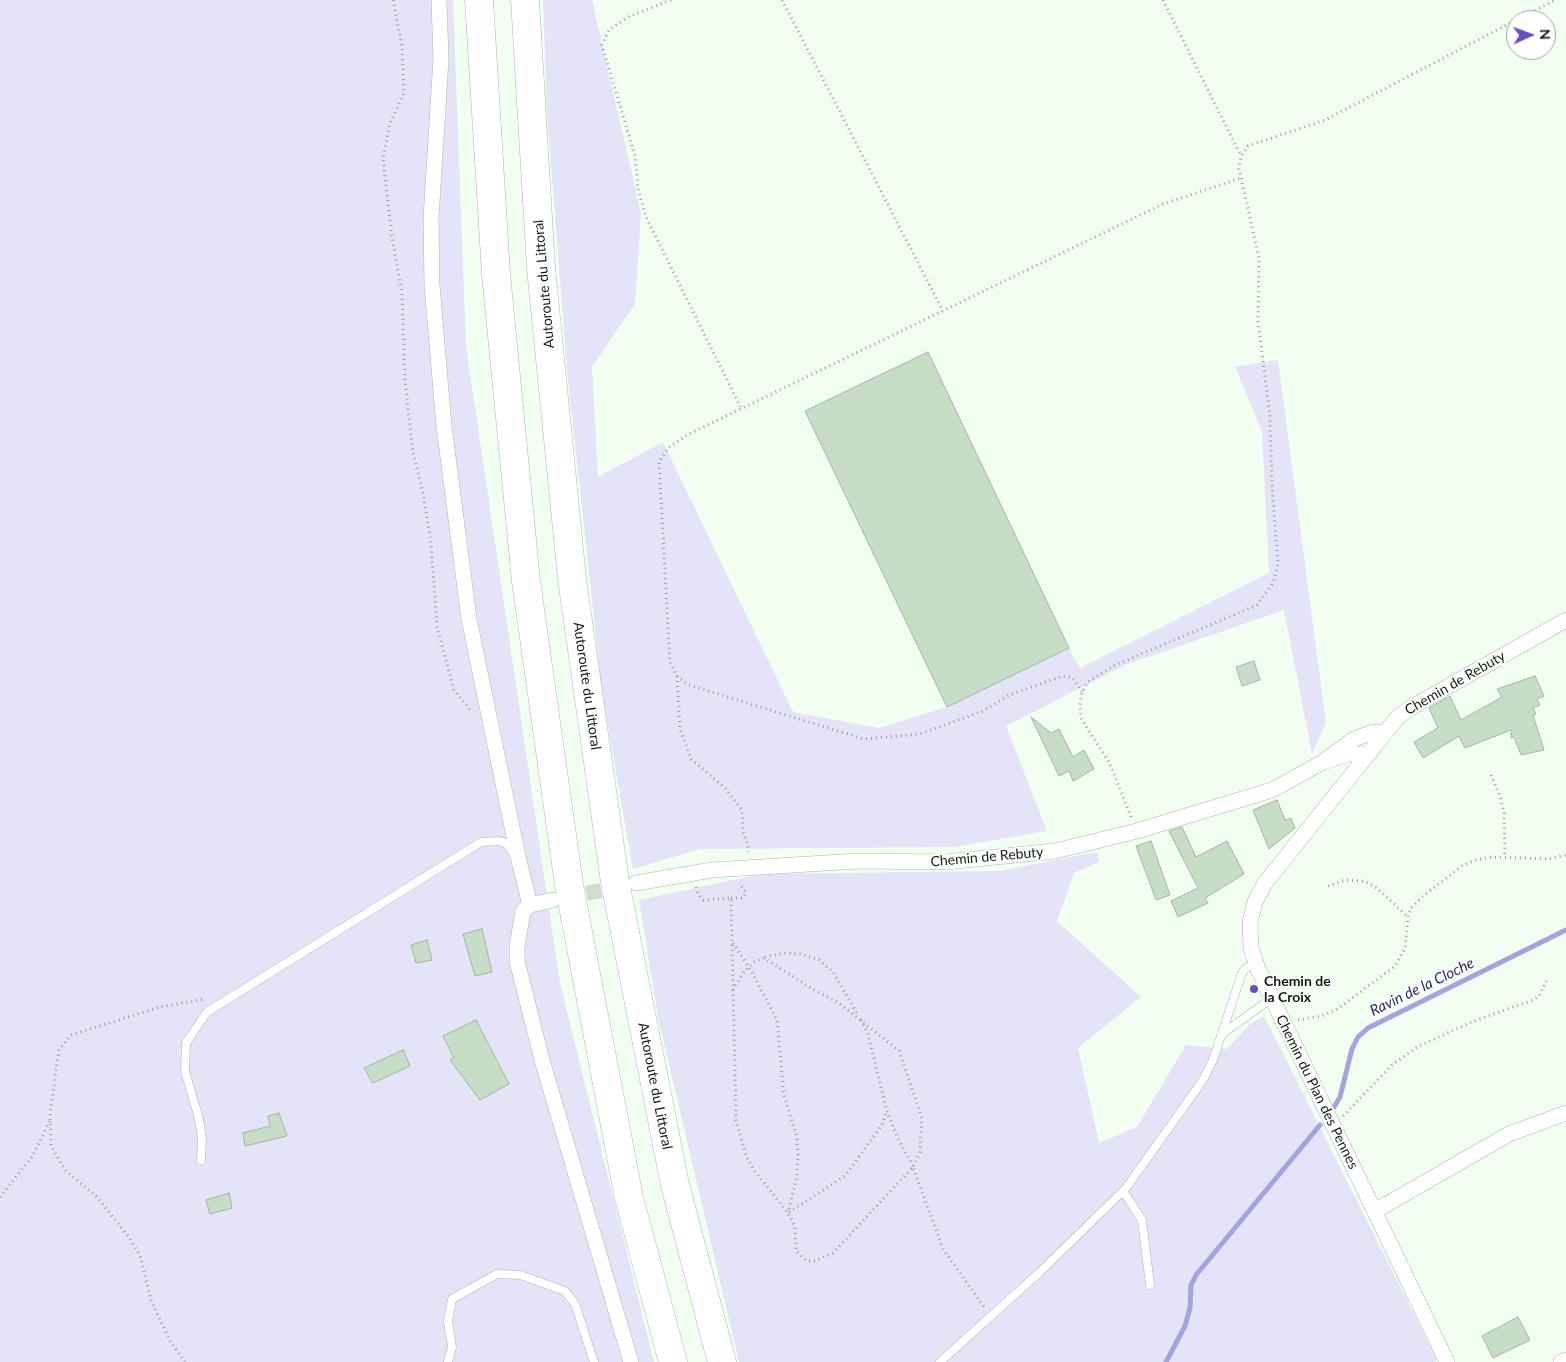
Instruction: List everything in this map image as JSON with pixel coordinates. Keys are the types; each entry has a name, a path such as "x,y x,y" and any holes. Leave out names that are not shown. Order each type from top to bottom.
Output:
{"highway":[{"path":"479,0 496,274 526,581 569,886 629,1198 673,1362"},
{"name":"Autoroute du Littoral","path":"525,0 541,268 572,579 615,882 675,1185 722,1362"}],"street":[{"path":"439,0 440,59 431,218 432,286 444,426 469,619 518,861 530,905"},
{"name":"Chemin de Rebuty","path":"636,883 740,868 858,861 946,862 1055,851 1137,831 1272,790 1323,762 1354,739 1373,732 1384,733 1410,708 1566,620"},
{"name":"Chemin du Plan des Pennes","path":"1384,733 1259,892 1249,932 1256,963 1272,998 1447,1362"},
{"name":"Chemin de Rebuty","path":"1323,762 1348,754 1368,754"},
{"path":"552,900 530,905 523,911 520,921 517,961 542,1060 631,1362"},
{"path":"1375,1211 1509,1134 1566,1113"},
{"path":"1561,1362 1566,1360"}],"lane":[{"path":"201,1160 200,1119 185,1071 186,1043 207,1012 481,842 500,841 508,844 518,861"},
{"path":"940,1362 1090,1226 1123,1191 1203,1080 1213,1060 1242,973 1246,968 1256,963"},
{"path":"1222,1034 1272,998"},
{"path":"1123,1191 1142,1220 1150,1285"},
{"path":"448,1362 452,1347 448,1321 452,1299 497,1274 520,1275 565,1291 575,1304 594,1362"}],"path":[{"path":"393,0 402,46 404,93 390,123 383,160 392,238 402,294 405,380 413,452 423,493 430,543 437,627 454,690 494,739"},
{"path":"671,0 630,16 609,30 602,45 635,156 638,189 646,217 742,408"},
{"path":"782,0 943,311"},
{"path":"1163,0 1241,156"},
{"path":"1536,10 1555,0"},
{"path":"1137,831 1110,764 1081,718 1082,692 1088,682 1113,666 1257,605 1273,583 1278,564 1278,542 1272,487 1270,416 1258,321 1259,258 1239,169 1241,156 1248,146 1325,120 1506,25"},
{"path":"694,874 700,897 704,900 744,898 746,892 737,881 748,845 743,832 742,810 725,788 691,759 680,729 677,676 670,662 659,462 668,448 684,436 1163,204 1241,178"},
{"path":"677,676 689,685 864,739 920,734 983,712 1009,695 1063,676 1073,678 1082,692"},
{"path":"1490,775 1500,796 1504,813 1505,857"},
{"path":"1286,1027 1299,1020 1321,1016 1336,1010 1394,966 1405,948 1408,917 1411,908 1462,866 1475,860 1505,857 1548,859 1566,855"},
{"path":"1328,886 1345,880 1364,880 1377,888 1408,917"},
{"path":"731,898 736,1120 740,1137 746,1156 754,1170 788,1213 794,1227 796,1251 800,1258 807,1261 824,1259 833,1253 913,1167 920,1152 923,1137 922,1118 899,1051 859,1017 764,958"},
{"path":"732,943 749,967 777,1020 784,1095 797,1137 797,1176 788,1213"},
{"path":"733,990 749,967 764,958 784,953 801,954 819,960 833,972 868,1034 887,1111 898,1139 913,1167 943,1249 991,1316"},
{"path":"1332,1123 1346,1113 1393,1064 1419,1046 1474,1021 1533,1000 1539,996 1548,978"},
{"path":"185,1362 170,1341 151,1300 140,1256 129,1237 96,1196 66,1172 51,1146 50,1120 59,1050 70,1035 160,1007 192,1000 231,998"},
{"path":"788,1213 845,1176 882,1125 887,1111"},
{"path":"0,1197 32,1157 50,1120"}],"shaded area":[{"path":"0,0 453,0 466,346 560,983 654,1362 0,1362"},
{"path":"543,0 592,0 641,213 635,304 592,367 598,477 663,442 793,712 879,728 947,707 1069,648 1080,668 1269,573 1262,431 1235,367 1278,360 1326,723 1312,754 1284,610 1125,665 1006,726 1047,831 954,847 700,849 633,869 602,692 567,370 547,112"},
{"path":"1097,852 1099,862 1074,873 1057,921 1141,997 1078,1048 1099,1143 1137,1127 1186,1045 1227,1049 1250,1024 1264,1016 1437,1360 1434,1362 739,1362 659,1022 639,900 761,874 999,871"}],"building":[{"path":"928,352 1069,648 947,707 805,411"},
{"path":"1254,661 1260,680 1242,686 1236,667"},
{"path":"1535,676 1544,696 1537,699 1540,705 1533,708 1536,714 1533,715 1544,750 1521,755 1514,737 1511,738 1511,730 1465,748 1459,736 1423,758 1414,742 1438,728 1429,708 1450,696 1461,720 1502,697 1497,689"},
{"path":"1031,717 1051,733 1059,729 1073,757 1084,750 1094,769 1073,781 1069,771 1059,776"},
{"path":"1277,800 1285,820 1291,818 1295,828 1269,849 1253,810"},
{"path":"1182,827 1196,857 1227,841 1244,874 1205,898 1208,903 1178,917 1171,901 1198,888 1169,831"},
{"path":"1151,841 1170,895 1156,900 1136,846"},
{"path":"482,929 492,972 475,976 463,934"},
{"path":"427,940 432,960 416,963 411,945"},
{"path":"476,1020 509,1084 480,1100 450,1060 454,1058 443,1036"},
{"path":"403,1050 410,1066 373,1083 364,1068"},
{"path":"279,1113 287,1136 245,1146 243,1133 270,1126 268,1116"},
{"path":"229,1193 232,1208 210,1214 206,1200"},
{"path":"1518,1317 1530,1340 1493,1358 1482,1336"}],"waterway":[{"name":"Ravin de la Cloche","path":"1334,1107 1340,1097 1352,1049 1358,1037 1368,1028 1566,930"},
{"name":"Ravin de la Cloche","path":"1166,1362 1185,1326 1190,1308 1191,1285 1196,1275 1320,1125"}],"tunnel":[{"path":"564,898 622,886"}],"place":[{"name":"Chemin de la Croix","path":"1254,989"}]}
